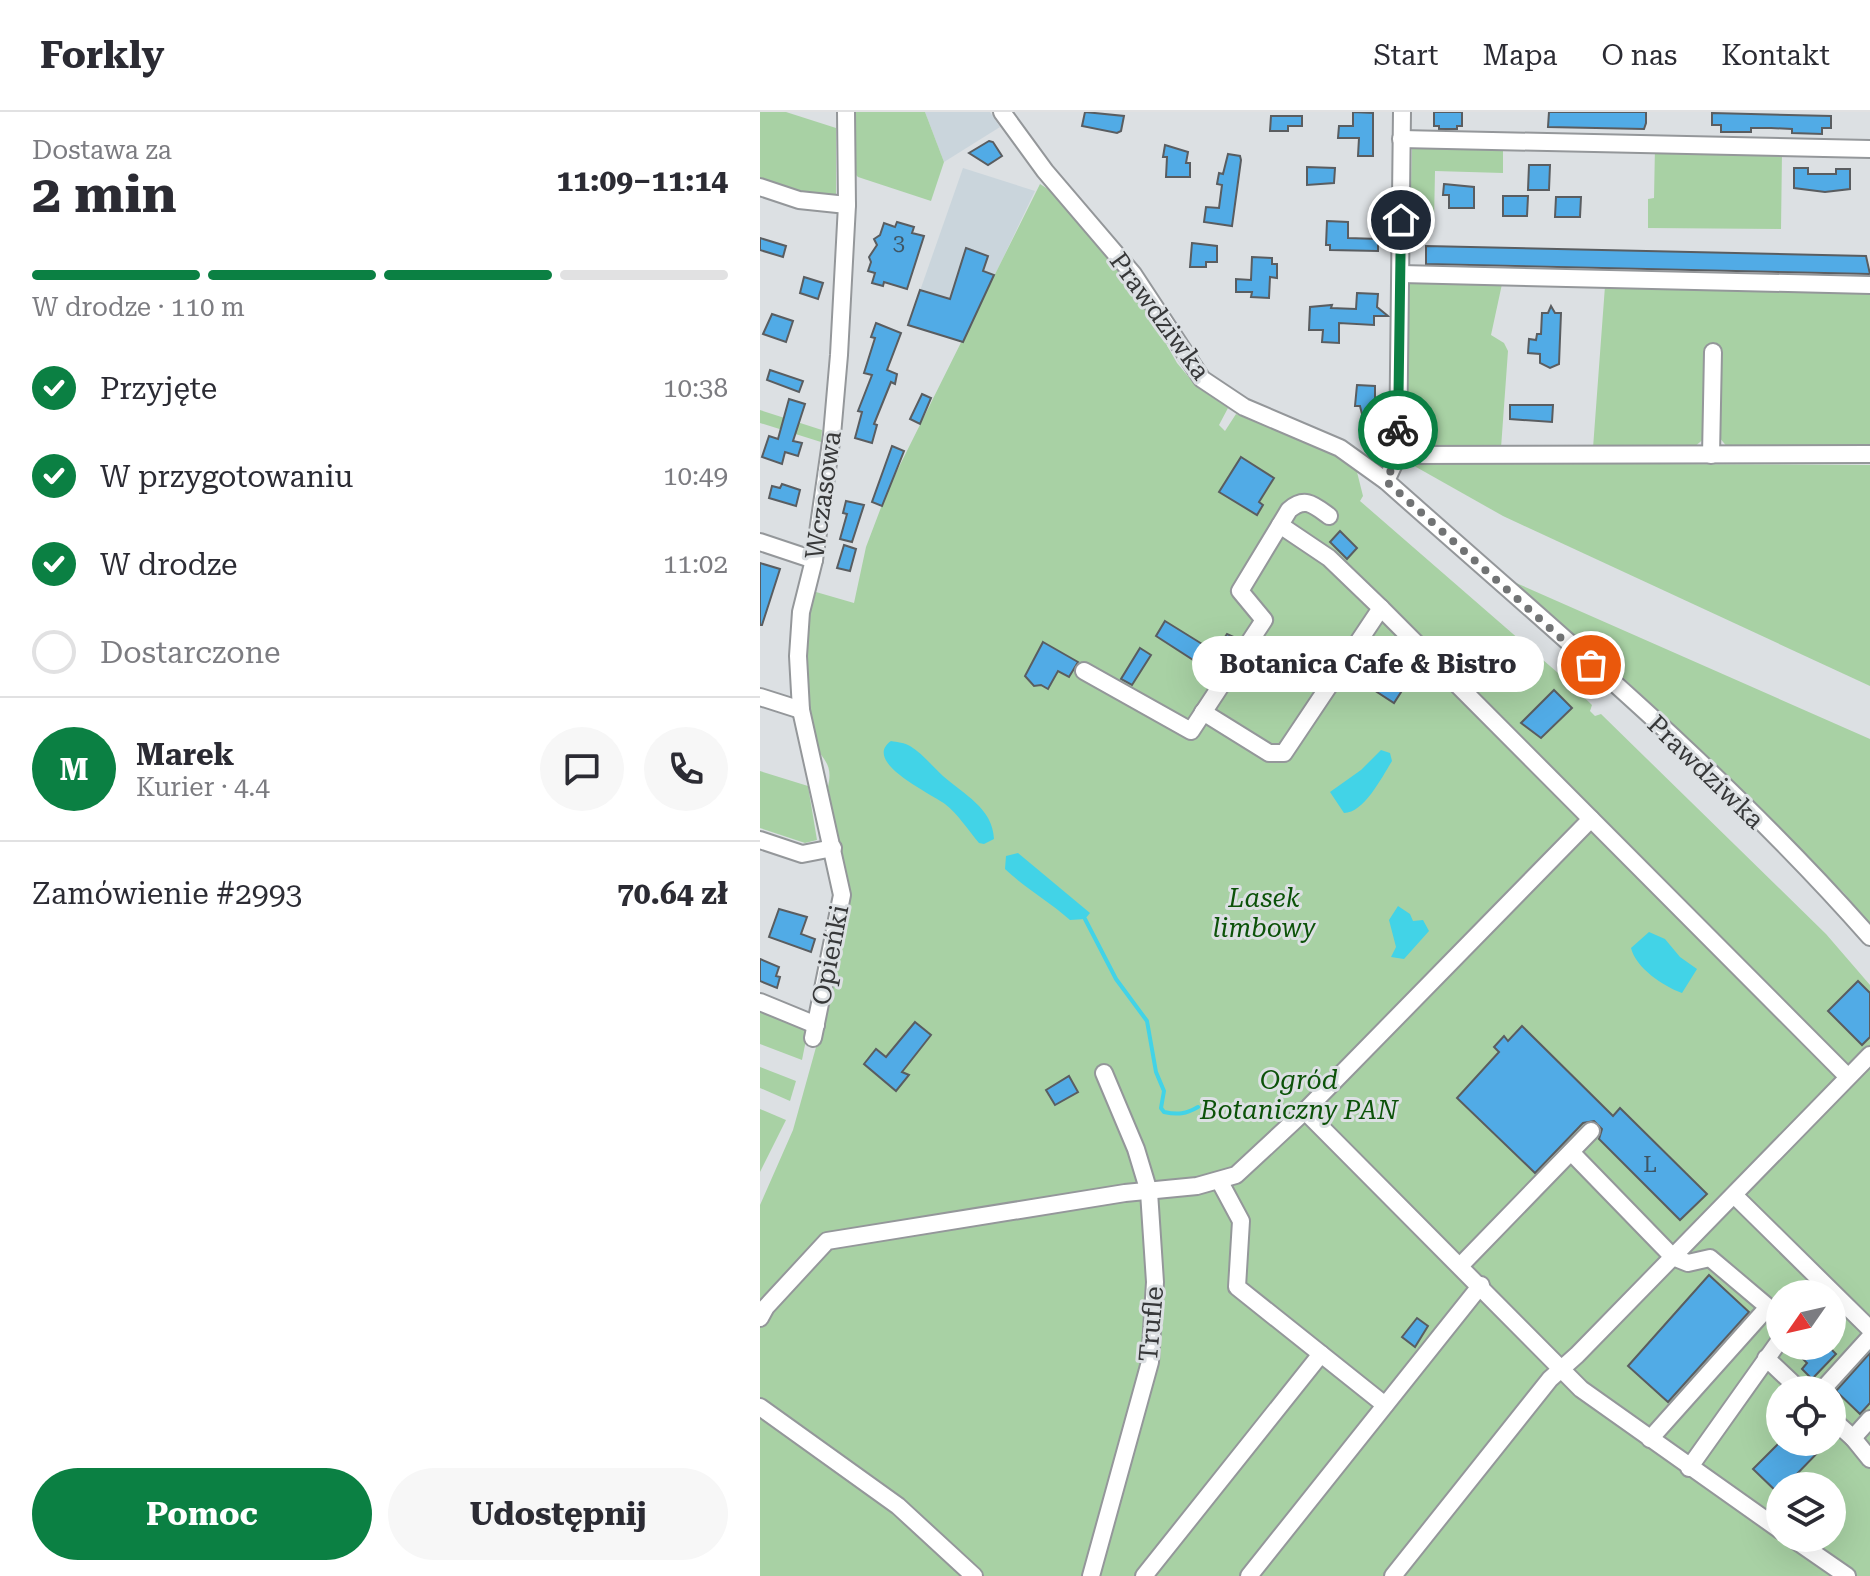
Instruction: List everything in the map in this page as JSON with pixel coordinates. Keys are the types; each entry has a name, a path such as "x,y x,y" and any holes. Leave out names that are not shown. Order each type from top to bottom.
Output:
{"street":[{"name":"Wczasowa","path":"838,872 801,710 798,684 801,612 814,560 834,414 842,320 847,205 846,112"},
{"name":"Prawdziwka","path":"1002,112 1045,171 1133,274 1202,379 1235,403 1340,448 1386,481 1668,735 1789,851 1870,937"},
{"path":"1386,481 1398,455 1402,112"},
{"path":"1401,139 1870,149"},
{"path":"760,187 799,200 847,205"},
{"path":"1401,274 1870,285"},
{"path":"1711,455 1713,352"},
{"path":"1398,455 1870,454"},
{"path":"1084,671 1191,731 1264,620 1240,591 1289,510 1300,502 1308,502 1329,516"},
{"path":"1280,525 1329,558 1381,608 1848,1077"},
{"path":"760,542 814,560"},
{"path":"1203,712 1269,753 1284,753 1381,608"},
{"path":"760,697 801,710"},
{"path":"760,1318 766,1307 827,1241 1125,1193 1220,1182 1249,1166 1591,819"},
{"path":"760,840 802,854 833,848"},
{"name":"Opieńki","path":"760,1002 815,1031 842,904 838,872"},
{"path":"1393,1576 1550,1379 1870,1055"},
{"name":"Trufle","path":"1091,1576 1150,1362 1155,1282 1149,1192 1136,1149 1104,1073"},
{"path":"1305,1111 1581,1389 1766,1520"},
{"path":"1461,1265 1591,1131"},
{"path":"1571,1152 1673,1257 1688,1263 1710,1258 1768,1307 1650,1439"},
{"path":"1220,1182 1241,1221 1237,1287 1385,1405"},
{"path":"1734,1195 1811,1280"},
{"path":"1249,1576 1481,1285"},
{"path":"1846,1310 1870,1329"},
{"path":"1835,1376 1870,1337"},
{"path":"1144,1576 1321,1354"},
{"path":"1689,1468 1766,1358"},
{"path":"1768,1360 1785,1376"},
{"path":"760,1407 898,1506 974,1576"},
{"path":"1853,1438 1870,1419"},
{"path":"1846,1432 1870,1459"},
{"path":"1812,1552 1847,1576"}],"shaded area":[{"path":"925,112 990,112 1000,127 944,162"},
{"path":"963,168 1035,191 963,342 908,325"}],"green space":[{"path":"760,112 786,112 836,128 836,195 823,201 760,180"},
{"path":"855,112 925,112 944,162 931,201 854,173"},
{"path":"1503,143 1503,173 1435,171 1434,222 1410,222 1412,146"},
{"path":"1655,146 1782,152 1781,229 1648,228 1648,199 1654,198"},
{"name":"Ogród Botaniczny PAN","path":"1040,184 1051,191 1132,284 1177,363 1197,387 1228,408 1219,425 1225,431 1236,414 1328,452 1356,468 1363,496 1360,501 1565,679 1592,705 1590,711 1595,716 1601,714 1826,934 1870,985 1870,1576 760,1576 760,1205 793,1130 818,1040 849,897 828,787 828,766 817,748 810,723 805,686 805,647 816,592 854,603 866,547 888,489"},
{"path":"1409,281 1502,284 1491,335 1504,343 1508,351 1501,448 1412,447 1402,437"},
{"path":"1605,286 1870,292 1870,449 1729,449 1718,436 1719,345 1707,345 1706,437 1693,448 1593,448"},
{"path":"760,410 822,430 821,442 760,423"},
{"path":"1409,463 1870,465 1870,686 1503,516"},
{"path":"1507,579 1870,739 1870,924 1844,893 1655,711 1656,708"},
{"path":"760,771 808,786 817,840 805,843 760,828"},
{"path":"760,1005 808,1030 802,1060 760,1044"},
{"path":"760,1067 796,1081 790,1101 760,1088"},
{"path":"760,1109 786,1120 760,1172"}],"water":[{"path":"891,741 914,749 976,803 988,819 994,839 979,843 950,808 891,768 884,749"},
{"path":"1381,750 1390,753 1392,761 1365,801 1344,813 1330,792 1361,770"},
{"path":"1018,853 1090,913 1085,919 1070,920 1005,869 1006,856"},
{"path":"1398,906 1410,914 1413,921 1423,920 1429,931 1404,959 1391,957 1396,947 1389,920"},
{"path":"1649,932 1665,939 1680,957 1697,969 1682,993 1651,975 1634,955 1631,948"}],"building":[{"path":"1085,112 1124,116 1121,131 1117,133 1082,126"},
{"path":"1353,112 1373,113 1373,156 1358,156 1359,138 1338,138 1339,126 1353,126"},
{"path":"1434,112 1462,112 1462,126 1439,129 1439,126 1434,126"},
{"path":"1549,112 1646,112 1646,123 1644,129 1548,127"},
{"path":"1712,113 1831,116 1831,128 1822,128 1822,134 1792,133 1792,129 1771,128 1721,132 1721,125 1712,125"},
{"path":"1271,116 1302,116 1302,126 1288,126 1288,131 1270,131"},
{"path":"989,141 1002,156 988,165 969,153"},
{"path":"1165,145 1188,152 1186,163 1190,163 1190,177 1166,177"},
{"path":"1228,154 1240,156 1241,160 1232,226 1204,222 1206,207 1219,208 1222,185 1217,184"},
{"path":"1529,165 1550,165 1549,190 1528,190"},
{"path":"1307,167 1335,168 1334,183 1307,185"},
{"path":"1794,168 1808,168 1808,174 1836,174 1836,169 1850,169 1850,189 1825,192 1794,188"},
{"path":"1444,184 1474,187 1474,208 1449,208 1449,195 1443,195"},
{"path":"1503,196 1528,196 1527,216 1503,216"},
{"path":"1556,197 1581,197 1580,217 1555,217"},
{"path":"1327,221 1348,222 1348,238 1378,239 1378,251 1330,250 1330,245 1326,245"},
{"path":"897,222 914,227 912,233 924,236 907,289 884,282 883,286 872,283 875,273 868,271 869,257 877,245 874,239 880,235 884,223 895,227"},
{"path":"760,238 786,246 783,257 760,250"},
{"path":"1192,243 1217,246 1217,262 1206,262 1206,267 1190,267"},
{"path":"1426,246 1866,256 1870,274 1426,264"},
{"path":"966,248 988,256 983,271 994,275 963,342 908,325 920,290 950,299"},
{"path":"1252,257 1272,258 1272,264 1277,264 1277,278 1270,277 1269,298 1251,297 1252,292 1236,292 1236,279 1251,280"},
{"path":"804,277 823,283 818,299 800,293"},
{"path":"1357,293 1378,294 1377,307 1388,316 1374,316 1374,325 1339,323 1339,343 1322,342 1323,330 1309,330 1310,307 1332,305 1331,308 1356,309"},
{"path":"1551,306 1555,313 1561,313 1559,364 1550,368 1540,363 1540,354 1528,353 1529,339 1536,340 1537,334 1541,334 1542,313 1548,313"},
{"path":"772,314 793,321 786,342 763,334"},
{"path":"876,323 901,333 887,370 897,374 895,384 891,382 874,424 877,425 872,443 855,438 862,412 858,411 872,375 864,373 875,338 871,337"},
{"path":"770,370 803,381 799,392 767,380"},
{"path":"1357,385 1375,386 1375,413 1362,414 1360,406 1355,406"},
{"path":"922,394 931,398 920,424 910,419"},
{"path":"789,399 805,404 793,441 802,443 798,456 785,452 782,464 762,457 769,436 778,439"},
{"path":"1510,405 1553,405 1552,422 1510,419"},
{"path":"892,446 904,451 882,506 872,502"},
{"path":"1241,457 1274,478 1259,502 1263,505 1257,515 1219,492"},
{"path":"782,484 800,490 796,506 769,498 772,486 780,488"},
{"path":"846,501 864,505 852,542 840,539 847,514 843,513"},
{"path":"1340,531 1357,548 1347,559 1330,542"},
{"path":"844,545 856,549 850,571 837,568"},
{"path":"760,563 780,569 762,625 760,625"},
{"path":"1165,621 1215,652 1227,634 1238,639 1215,674 1156,636"},
{"path":"1380,640 1419,664 1394,703 1357,679"},
{"path":"1043,642 1078,662 1069,677 1058,671 1048,689 1041,685 1034,686 1025,676"},
{"path":"1140,648 1151,655 1132,685 1121,679"},
{"path":"1554,690 1572,708 1541,738 1521,723"},
{"path":"779,909 807,917 801,934 815,939 811,952 769,937"},
{"path":"760,959 779,967 777,988 760,981"},
{"path":"1858,981 1870,993 1870,1037 1862,1045 1828,1011"},
{"path":"915,1022 931,1035 902,1072 909,1075 896,1091 864,1064 876,1049 886,1057"},
{"path":"1522,1026 1613,1116 1620,1108 1707,1194 1680,1220 1599,1139 1602,1129 1594,1121 1583,1123 1535,1173 1457,1098 1499,1052 1494,1047 1504,1036 1508,1041"},
{"path":"1069,1076 1078,1092 1055,1105 1046,1090"},
{"path":"1709,1275 1749,1312 1668,1402 1628,1366"},
{"path":"1417,1318 1428,1326 1415,1347 1402,1337"},
{"path":"1870,1353 1870,1403 1860,1414 1846,1401 1846,1380"},
{"path":"1804,1360 1830,1360 1815,1376 1809,1376 1802,1369 1807,1363"},
{"path":"1766,1456 1814,1456 1799,1472 1766,1472 1766,1482 1753,1469"}],"waterway":[{"path":"1085,919 1116,979 1147,1021 1156,1072 1164,1091 1161,1108 1164,1112 1178,1114 1198,1107"}],"way so far":[{"path":"1398,430 1398,455 1386,481 1591,665"}],"place":[{"name":"Botanica Cafe & Bistro","path":"1591,665"}],"route":[{"path":"1398,430 1401,220"}],"park label":[{"name":"Lasek limbowy","path":"1264,913"}]}
